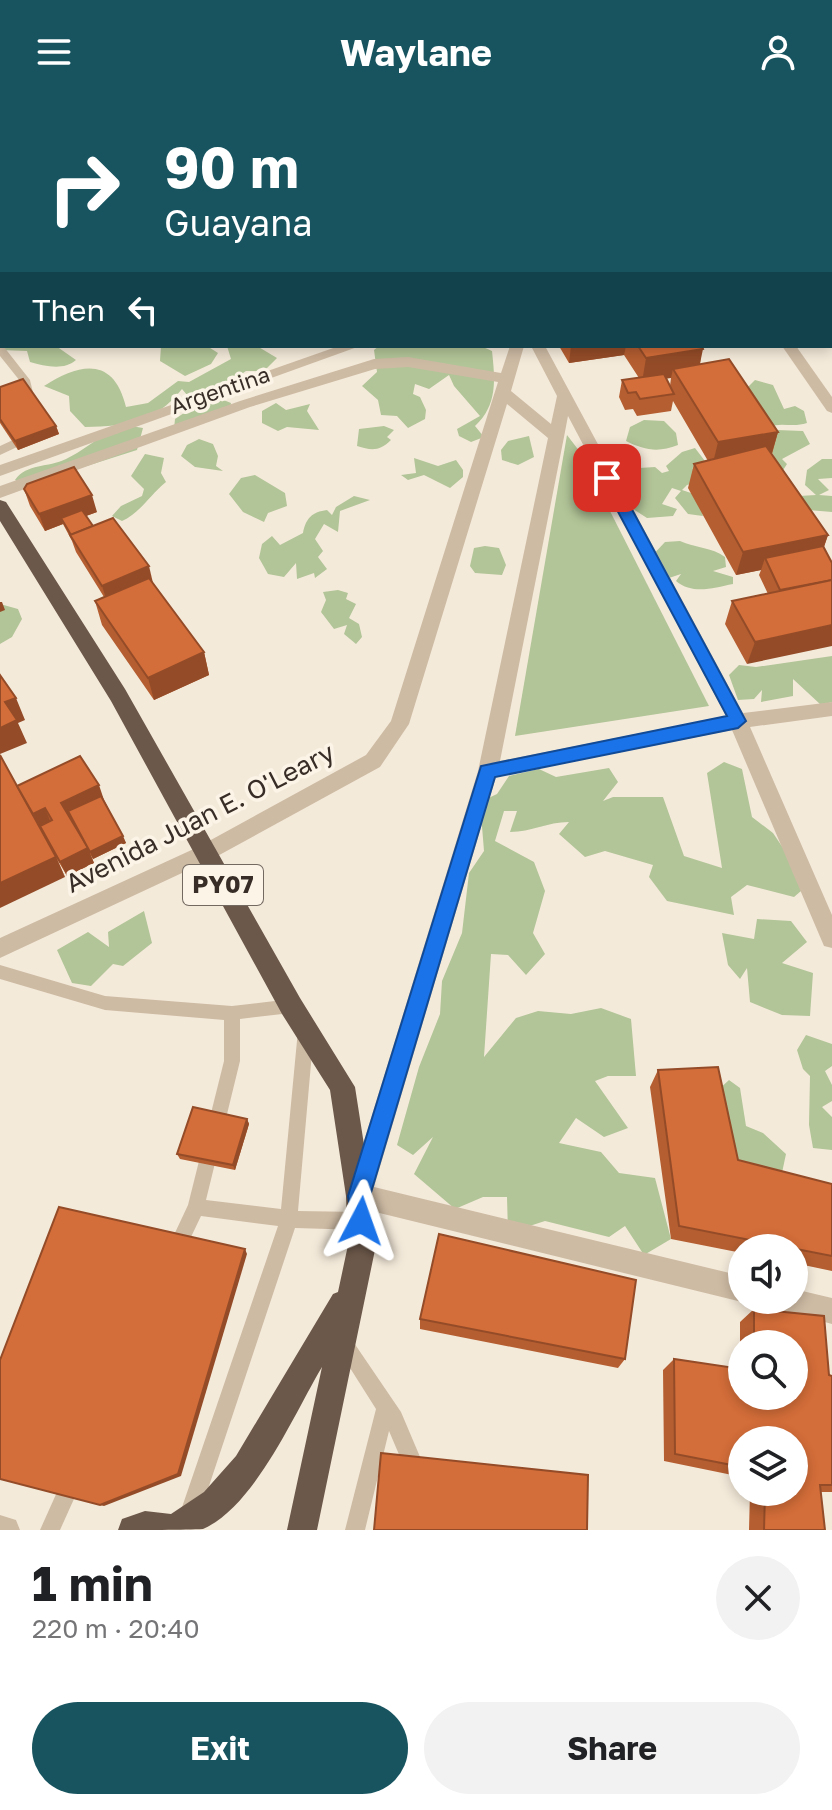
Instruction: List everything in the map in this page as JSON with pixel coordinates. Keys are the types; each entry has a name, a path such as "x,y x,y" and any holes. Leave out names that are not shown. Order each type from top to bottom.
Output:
{"highway":[{"name":"PY07","path":"0,506 118,695 291,1006 342,1087 359,1196 362,1245 302,1530"},
{"name":"PY07","path":"179,1527 215,1503 247,1467 352,1289"},
{"path":"133,1530 145,1526 179,1527"}],"street":[{"name":"Argentina","path":"0,471 347,348"},
{"name":"Avenida Juan E. O'Leary","path":"0,948 205,853 373,761 400,724 516,348"},
{"path":"539,348 738,721 832,939"},
{"path":"790,348 832,408"},
{"name":"Argentina","path":"0,492 245,404 374,364 408,362 505,386"},
{"path":"505,386 556,437"},
{"path":"564,397 488,771 359,1196 728,1286"},
{"path":"488,771 738,721 832,709"},
{"path":"808,1305 832,1311"},
{"path":"0,1529 6,1530"}],"lane":[{"path":"0,349 25,380 39,456"},
{"path":"1,449 36,433"},
{"path":"0,972 105,1003 232,1013 291,1006"},
{"path":"170,1263 196,1207 232,1061 232,1013"},
{"path":"179,1527 289,1219 306,1026"},
{"path":"196,1207 289,1219 361,1221"},
{"path":"342,1339 386,1407 423,1488"},
{"path":"355,1530 386,1407"},
{"path":"50,1530 82,1460"}],"green space":[{"path":"59,348 76,360 65,366 48,366 30,362 27,351 0,350"},
{"path":"161,348 210,348 218,353 211,364 185,376 160,361"},
{"path":"228,348 260,348 277,358 264,371 246,371 211,395 231,403 230,409 174,429 175,419 205,399 193,402 182,389 161,410 139,421 85,427 70,411 69,396 44,386 71,372 94,369 105,372 113,379 126,407 148,403 178,381 189,382 231,359"},
{"path":"485,348 492,351 494,381 491,400 475,426 484,437 471,442 459,436 457,429 480,416 454,386 449,375 429,389 415,384 413,394 420,397 426,410 425,419 408,428 397,416 381,415 378,400 362,386 377,372 374,350"},
{"path":"755,380 773,385 784,409 795,406 804,411 807,423 766,428 739,396"},
{"path":"276,403 286,410 310,404 307,411 319,430 287,427 278,431 262,423 262,411"},
{"path":"644,420 664,421 676,433 678,445 651,449 626,441 630,427"},
{"path":"125,425 143,428 137,450 24,486 15,480 32,468 66,459"},
{"path":"384,426 394,430 387,437 391,440 387,444 376,449 357,446 359,429"},
{"path":"777,430 803,431 810,444 782,459 787,464 780,475 767,464 774,456 765,442"},
{"path":"567,435 580,452 709,706 515,736"},
{"path":"529,436 534,457 518,465 502,460 501,450 508,441"},
{"path":"199,439 213,444 218,456 216,466 223,471 195,467 181,456 187,445"},
{"path":"695,448 708,465 692,468 712,478 687,485 682,490 697,495 703,516 688,514 675,498 681,491 672,488 662,504 677,509 673,516 647,518 630,507 632,502 617,475 623,469 655,467 662,473 669,471 666,466 682,452"},
{"path":"145,454 164,458 161,473 166,482 122,521 112,516 121,506 142,496 144,489 131,476"},
{"path":"414,458 438,466 456,460 463,470 463,477 450,488 424,475 408,480 401,475 416,473"},
{"path":"822,459 832,459 832,478 818,479 829,490 819,495 832,496 832,512 808,510 799,496 816,495 805,485 807,470"},
{"path":"255,475 285,493 287,506 268,513 264,522 243,512 229,494 241,478"},
{"path":"354,496 370,500 340,511 338,532 324,524 315,539 323,551 318,557 327,569 315,578 314,573 297,579 296,563 284,577 268,574 259,558 262,544 272,536 280,545 303,533 306,523 314,514 327,510 332,515 336,507"},
{"path":"680,541 725,557 726,567 713,571 733,577 733,584 696,589 676,581 681,574 669,578 650,558 665,542"},
{"path":"474,548 499,548 506,565 502,575 475,573 470,566"},
{"path":"338,590 348,593 346,599 356,604 349,618 359,624 362,637 356,644 344,634 347,625 334,629 321,612 326,600 323,592"},
{"path":"0,604 18,609 22,619 12,637 0,644"},
{"path":"832,656 832,702 821,705 793,679 793,696 761,702 762,690 754,699 738,700 729,675 739,665 756,667"},
{"path":"724,762 742,769 752,817 773,833 808,885 794,897 747,885 731,897 734,915 667,901 649,877 653,865 605,851 585,857 559,834 569,822 510,832 517,811 504,811 495,841 534,862 545,891 533,933 545,954 526,975 508,955 491,954 484,1057 516,1018 538,1011 571,1014 601,1008 631,1019 636,1076 608,1076 595,1081 628,1128 604,1137 576,1118 559,1143 601,1152 619,1173 655,1178 671,1239 644,1255 625,1226 609,1237 545,1221 508,1233 507,1197 483,1197 455,1209 414,1174 433,1137 413,1155 397,1145 419,1067 440,1014 442,981 462,933 469,873 484,851 480,802 497,794 509,776 539,769 556,777 609,768 618,782 603,801 613,797 663,797 684,856 722,868 707,773"},
{"path":"144,911 152,943 123,966 113,964 91,986 72,983 57,950 88,932 109,947 108,932"},
{"path":"757,919 791,921 807,942 782,963 813,973 810,1016 782,1015 750,1002 747,968 740,979 728,965 722,933 754,939"},
{"path":"806,1035 832,1044 832,1066 825,1071 832,1085 832,1101 822,1107 832,1117 832,1150 813,1148 809,1125 810,1076 803,1069 797,1050"},
{"path":"729,1080 740,1088 746,1126 763,1133 786,1154 780,1182 759,1182 731,1155 717,1091"}],"building":[{"path":"639,348 703,349 646,358"},
{"path":"729,359 778,432 718,442 673,369"},
{"path":"664,374 674,394 640,399 636,392 628,393 622,380"},
{"path":"23,379 56,426 15,441 0,419 0,387"},
{"path":"766,446 828,535 743,552 694,464"},
{"path":"74,467 92,495 39,514 24,489 27,484"},
{"path":"82,510 93,526 71,535 61,518"},
{"path":"113,518 149,566 102,586 70,535"},
{"path":"823,546 832,563 832,580 780,590 765,558"},
{"path":"149,578 204,652 148,678 95,601"},
{"path":"832,580 832,625 755,642 732,601"},
{"path":"0,675 16,698 5,702 17,720 0,728"},
{"path":"0,755 56,857 0,883"},
{"path":"80,756 99,785 61,803 88,848 60,862 40,826 52,820 45,808 33,814 17,786"},
{"path":"101,796 123,836 90,852 68,811"},
{"path":"718,1067 738,1160 832,1184 832,1256 808,1251 808,1234 728,1236 679,1226 658,1070"},
{"path":"193,1107 247,1119 233,1165 177,1154"},
{"path":"59,1207 245,1249 178,1474 100,1505 0,1479 0,1360"},
{"path":"439,1234 636,1280 625,1359 420,1319"},
{"path":"754,1314 824,1316 829,1375 832,1376 832,1485 820,1485 825,1530 764,1530 765,1506 808,1506 808,1426 728,1426 728,1464 675,1454 674,1359 728,1367 728,1410 808,1410 808,1330 754,1330"},
{"path":"381,1453 588,1475 587,1530 374,1530"}],"route":[{"path":"361,1221 359,1196 488,771 738,721 607,478"}]}
